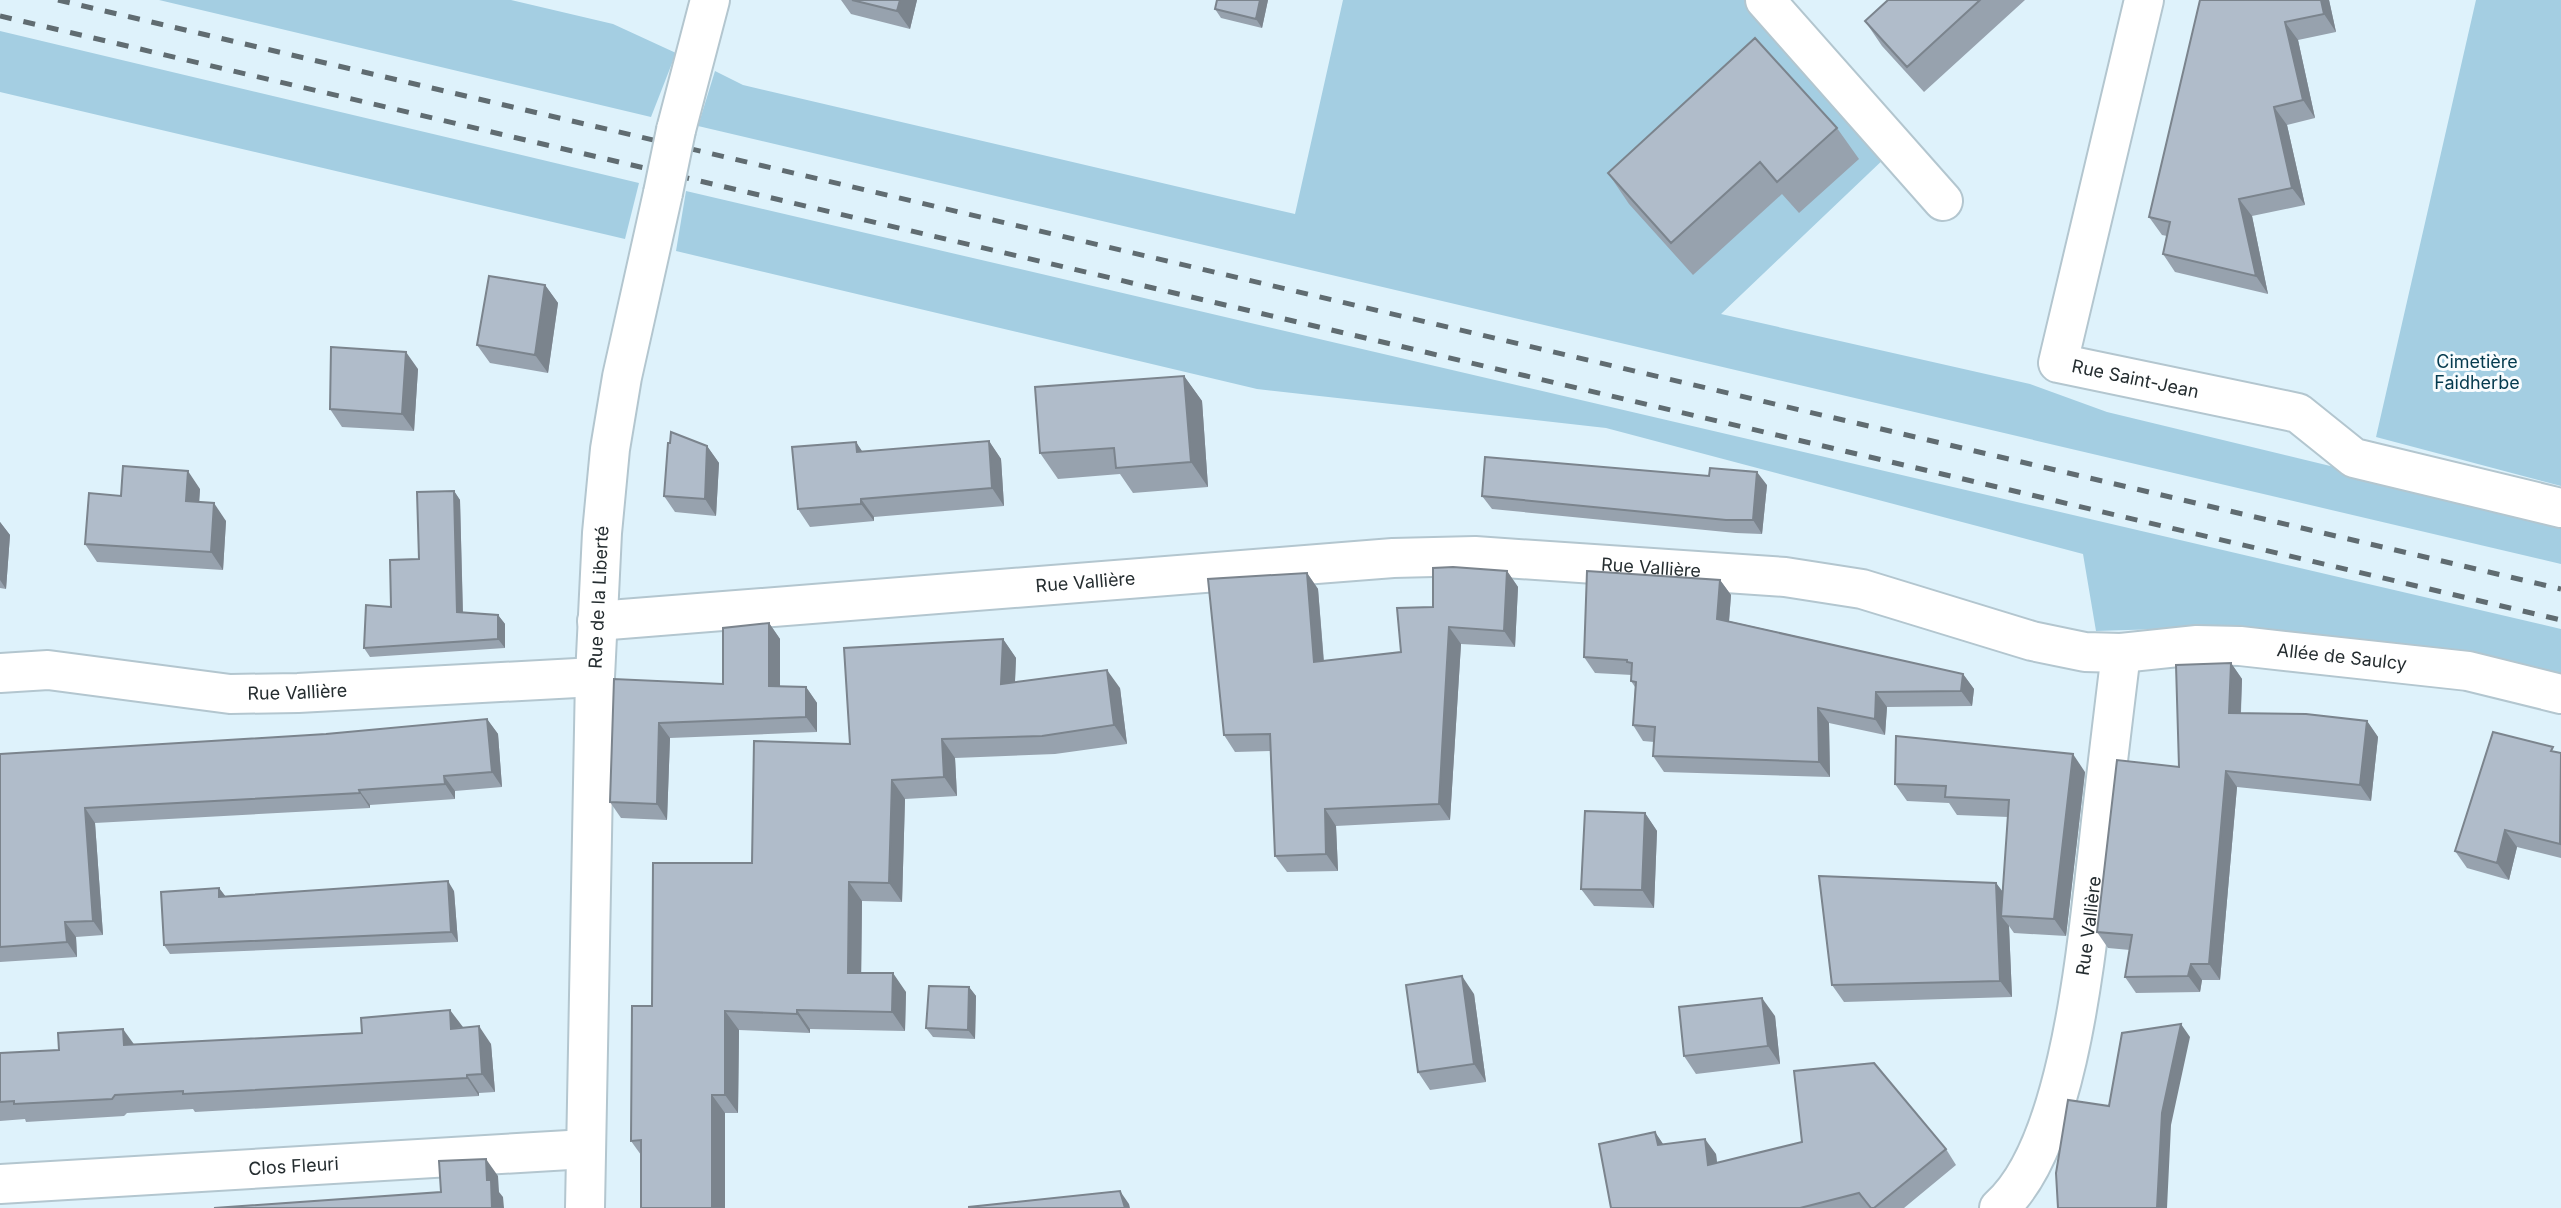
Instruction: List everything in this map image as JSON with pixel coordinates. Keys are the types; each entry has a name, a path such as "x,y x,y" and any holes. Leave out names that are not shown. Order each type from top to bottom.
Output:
{"street":[{"name":"Rue de la Liberté","path":"585,1208 595,677 606,491 616,412 630,335 676,130 710,0"},
{"path":"1765,0 1944,201"},
{"name":"Rue Saint-Jean","path":"2144,0 2058,363 2298,413 2354,458 2561,508"},
{"name":"Rue Vallière","path":"597,621 1393,558 1475,556 1752,574 1824,582 1862,589 2060,648 2121,653 2086,947 2067,1056 2052,1113 2031,1168 1999,1208"},
{"name":"Allée de Saulcy","path":"2121,653 2197,645 2240,646 2468,671 2561,694"},
{"name":"Rue Vallière","path":"0,673 48,670 230,694 298,693 595,677"},
{"name":"Clos Fleuri","path":"0,1184 586,1149"}],"green space":[{"path":"159,0 511,0 613,24 676,53 651,117"},
{"path":"1343,0 1749,0 1888,155 1721,314 2030,384 2107,412 2561,522 2561,564 698,126 715,71 743,85 1295,214"},
{"name":"Cimetière Faidherbe","path":"2476,0 2561,0 2561,486 2376,437"},
{"path":"0,31 639,183 625,239 0,92"},
{"path":"686,191 2561,629 2561,680 2192,628 2096,631 2083,554 1606,428 1257,389 676,251"}],"building":[{"path":"852,0 900,0 897,11"},
{"path":"1217,0 1260,0 1256,19 1215,9"},
{"path":"1888,0 1980,0 1907,67 1865,21"},
{"path":"2200,0 2321,0 2324,14 2285,22 2303,100 2274,107 2292,188 2239,199 2256,276 2163,254 2170,222 2149,217"},
{"path":"1755,38 1837,128 1777,182 1760,162 1671,243 1608,173"},
{"path":"489,276 545,285 535,355 477,345"},
{"path":"331,347 406,352 402,414 330,409"},
{"path":"1184,376 1191,462 1116,468 1114,448 1040,453 1035,387"},
{"path":"671,432 707,446 705,499 664,496"},
{"path":"989,441 992,488 861,499 861,504 798,509 792,447 856,442 857,452"},
{"path":"1485,457 1709,476 1710,468 1757,472 1753,520 1726,520 1482,496"},
{"path":"123,466 188,471 186,501 214,503 211,552 85,544 89,493 121,496"},
{"path":"454,491 457,612 498,615 498,639 364,648 366,605 391,607 390,560 419,559 417,492"},
{"path":"1433,568 1507,571 1504,631 1449,627 1439,804 1325,809 1326,854 1275,856 1270,734 1224,735 1208,579 1307,573 1314,662 1401,652 1397,608 1433,607"},
{"path":"1587,571 1720,580 1717,619 1963,674 1961,691 1876,692 1875,719 1818,708 1819,762 1653,756 1655,727 1633,725 1636,682 1631,681 1632,663 1627,660 1584,657"},
{"path":"769,623 769,686 806,687 806,717 659,723 657,804 610,802 614,679 723,684 723,628"},
{"path":"1003,639 1001,684 1107,670 1114,725 1042,736 942,739 944,777 892,780 889,883 849,882 848,973 893,973 892,1012 797,1010 797,1014 725,1011 725,1095 712,1095 712,1208 641,1208 641,1140 631,1141 632,1006 652,1006 653,863 752,863 754,741 850,744 844,648"},
{"path":"2231,663 2229,713 2306,714 2367,721 2360,785 2226,771 2209,964 2191,964 2188,976 2125,977 2132,935 2097,932 2117,760 2179,767 2176,665"},
{"path":"487,719 492,772 444,776 445,784 359,790 360,793 85,808 93,921 65,922 67,942 0,947 0,754 326,734"},
{"path":"2493,732 2553,747 2551,751 2561,753 2560,844 2505,830 2497,863 2455,851"},
{"path":"1896,736 2073,754 2054,919 2001,916 2009,800 1945,797 1946,786 1895,784"},
{"path":"1585,811 1645,813 1642,890 1581,889"},
{"path":"1819,876 1996,883 2000,981 1832,985"},
{"path":"448,881 451,932 164,945 161,892 219,888 219,897"},
{"path":"1462,976 1474,1064 1418,1072 1406,985"},
{"path":"929,986 969,987 968,1030 926,1028"},
{"path":"1762,998 1768,1046 1684,1056 1679,1007"},
{"path":"450,1010 451,1029 479,1026 482,1074 467,1075 467,1078 183,1094 183,1091 115,1095 112,1099 14,1104 14,1101 0,1102 0,1053 59,1050 58,1033 123,1029 124,1045 362,1033 361,1018"},
{"path":"2181,1024 2162,1113 2157,1208 2058,1208 2056,1173 2068,1100 2109,1106 2122,1033"},
{"path":"1874,1063 1946,1149 1874,1208 1871,1208 1859,1193 1800,1208 1611,1208 1599,1144 1655,1132 1658,1145 1705,1139 1708,1165 1802,1142 1794,1071"},
{"path":"486,1159 487,1180 491,1180 492,1208 214,1208 441,1192 439,1161"},
{"path":"1120,1191 1125,1208 969,1208 969,1207"}],"railway":[{"path":"58,0 2561,589"},
{"path":"0,16 2561,620"}]}
